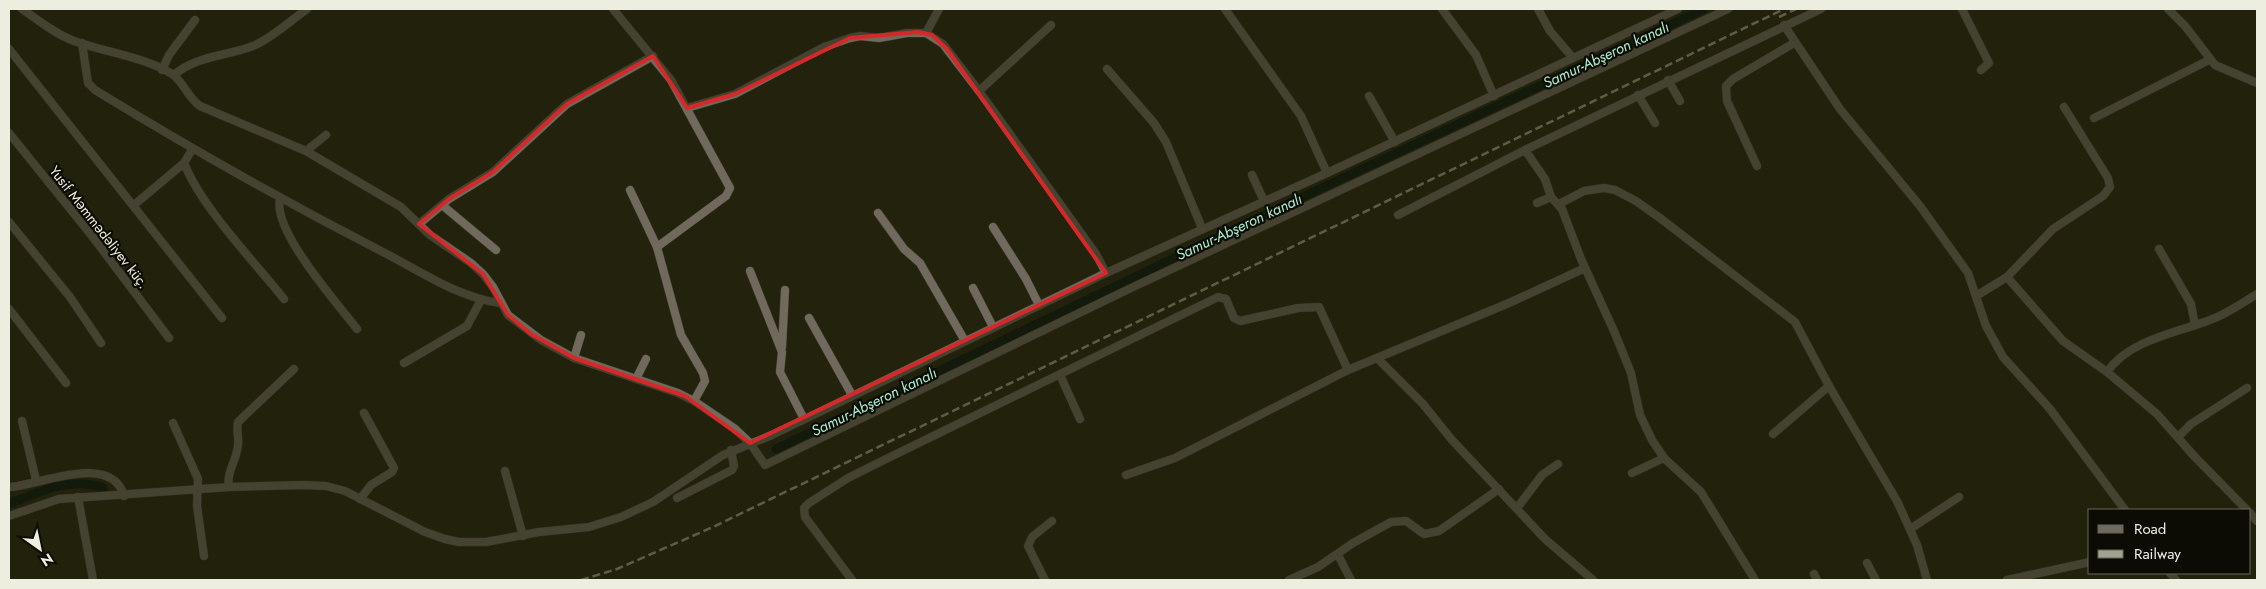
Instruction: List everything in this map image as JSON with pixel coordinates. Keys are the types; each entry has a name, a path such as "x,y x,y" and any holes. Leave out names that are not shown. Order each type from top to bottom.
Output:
{"street":[{"path":"22,9 58,33 82,43 114,51 174,75 188,97 200,106 306,152 401,207 419,224 483,274 493,287 508,315 531,334 574,358 678,393 694,401 734,428 750,443 762,463 769,465 1131,288 1728,9"},
{"path":"174,75 190,64 252,46 307,9"},
{"path":"613,9 653,56 687,108 728,183 729,193 658,247"},
{"path":"926,33 939,9"},
{"path":"1225,9 1301,116 1327,173"},
{"path":"1442,9 1476,55 1494,96"},
{"path":"1538,9 1550,31 1573,58"},
{"path":"9,516 38,504 78,497 124,496 199,489 290,484 326,486 360,499 425,532 459,542 486,542 589,527 621,517 653,502 731,450 804,419 1106,273 1395,142 1678,9"},
{"path":"1398,215 1668,80 1821,9"},
{"path":"1962,9 1989,63 1981,70"},
{"path":"2168,9 2185,26 2209,60 2221,70 2257,82"},
{"path":"162,70 169,55 195,20"},
{"path":"979,91 1051,25"},
{"path":"1784,25 1794,43 1840,109 1934,225 1968,273 1986,326 2003,357 2050,409 2124,509"},
{"path":"687,108 735,94 824,48 850,38 860,36 879,38 907,33 926,33 943,44 979,91 1096,254 1106,273"},
{"path":"82,43 88,83 92,87 192,150 434,281 481,300 500,303"},
{"path":"1757,166 1727,101 1726,86 1733,79 1794,43"},
{"path":"9,48 222,318"},
{"path":"419,224 442,205 493,172 567,104 653,56"},
{"path":"2094,118 2209,60"},
{"path":"1107,69 1154,123 1166,142 1202,228"},
{"path":"1668,80 1680,101"},
{"path":"1638,95 1654,124"},
{"path":"1369,96 1395,142"},
{"path":"1976,296 2007,277 2053,228 2103,196 2110,187 2108,178 2064,107"},
{"name":"Yusif Məmmədəliyev küç.","path":"9,133 92,236 169,338"},
{"path":"306,152 326,135"},
{"path":"134,205 184,164 192,150"},
{"path":"1525,150 1545,179 1551,197 1559,204 1631,374 1645,427 1664,458 1701,492 1755,580"},
{"path":"184,164 190,178 204,200 284,299"},
{"path":"1252,175 1264,201"},
{"path":"1559,204 1594,188 1615,190 1636,201 1795,322 1829,386 1897,501 1910,528 1927,580"},
{"path":"630,190 658,247 676,324 703,373 705,381 694,401"},
{"path":"1537,203 1551,197"},
{"path":"280,199 281,218 292,242 357,329"},
{"path":"442,205 496,250"},
{"path":"878,213 904,249 920,263 965,341"},
{"path":"9,222 70,297 102,343"},
{"path":"993,227 1026,279 1039,305"},
{"path":"2159,249 2191,304 2195,325"},
{"path":"1126,475 1199,446 1348,370 1497,309 1585,268"},
{"path":"750,271 782,352"},
{"path":"2007,277 2063,341 2107,372 2157,414 2246,509"},
{"path":"973,288 994,327"},
{"path":"785,290 780,372 804,419"},
{"path":"2107,372 2118,359 2129,351 2220,316 2257,294"},
{"path":"852,580 805,517 804,508 809,503 877,464 1221,297 1226,299 1234,318 1240,321 1298,308 1319,307 1348,370"},
{"path":"404,363 467,326 481,300"},
{"path":"9,309 66,383"},
{"path":"809,318 852,395"},
{"path":"574,358 582,335"},
{"path":"1377,358 1424,404 1452,440 1555,548 1593,580"},
{"path":"636,379 646,359"},
{"path":"229,487 228,480 239,444 236,429 238,422 294,369"},
{"path":"1060,375 1080,419"},
{"path":"1773,434 1829,386"},
{"path":"2178,437 2191,424 2247,388"},
{"path":"360,499 366,490 394,468 364,413"},
{"path":"22,421 36,480"},
{"path":"173,423 198,479 197,506 204,556"},
{"path":"676,498 732,470 734,466 731,450"},
{"path":"1632,473 1664,458"},
{"path":"1517,508 1542,475 1558,464"},
{"path":"504,471 523,536"},
{"path":"9,486 70,474 102,475 118,482 124,496"},
{"path":"1289,580 1338,555 1353,543 1391,522 1406,521 1424,534 1439,531 1499,489"},
{"path":"78,497 93,580"},
{"path":"1910,528 1959,497"},
{"path":"1045,580 1030,551 1029,541 1052,521"},
{"path":"1338,555 1351,580"},
{"path":"1868,563 1876,580"},
{"path":"2007,580 2034,578 2088,563"}],"highlighted area":[{"path":"918,32 932,35 947,49 1106,273 750,443 685,396 574,358 531,334 508,315 483,274 419,224 449,199 493,172 567,104 653,56 687,108 735,94 850,38"}],"waterway":[{"name":"Samur-Abşeron kanalı","path":"776,449 1264,215 1704,9"},
{"name":"Samur-Abşeron kanalı","path":"9,504 55,487 79,484 103,488"}],"railway":[{"path":"581,580 617,569 713,527 1784,9"},
{"path":"1779,17 1796,9"}]}
